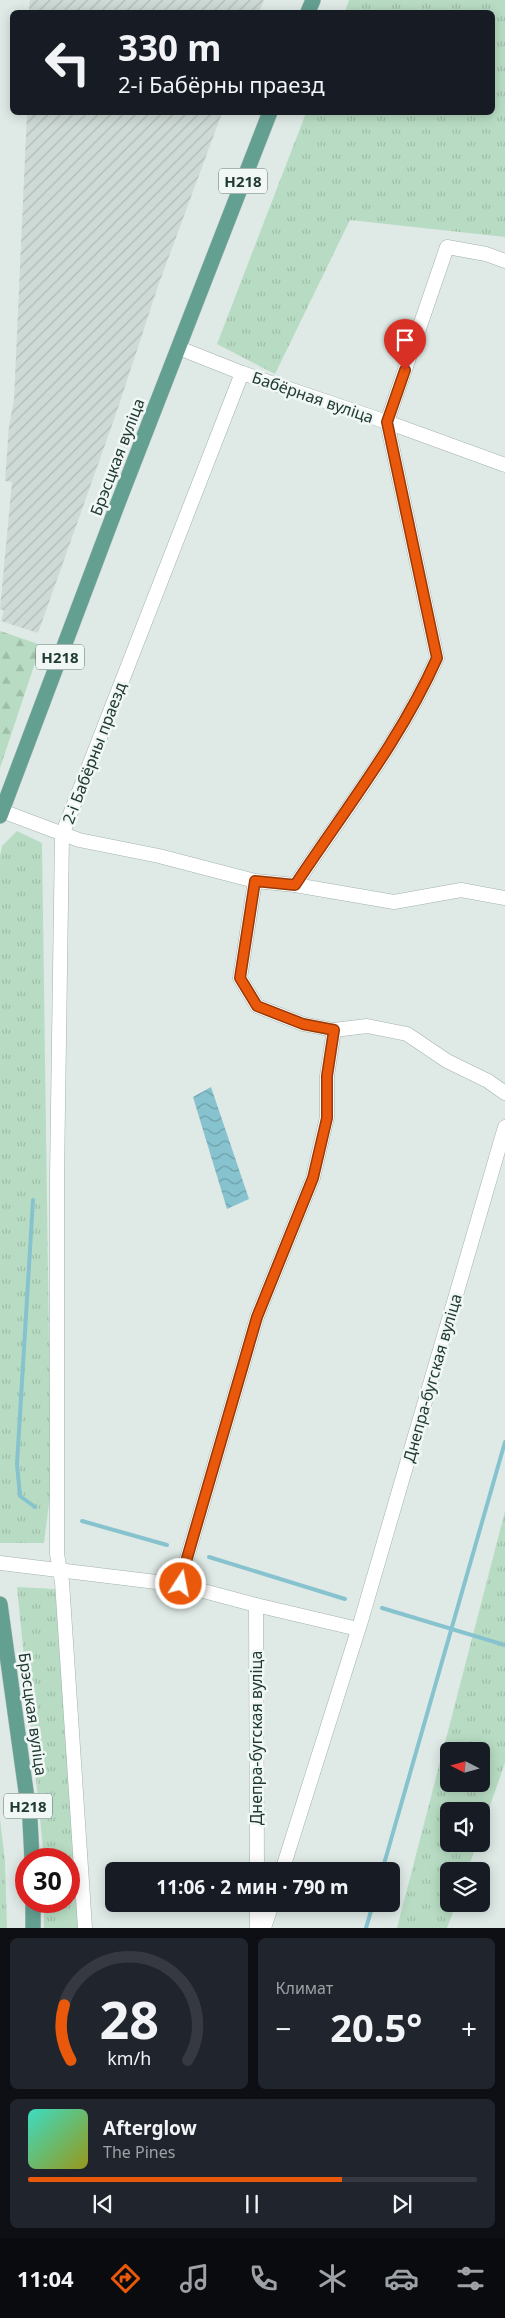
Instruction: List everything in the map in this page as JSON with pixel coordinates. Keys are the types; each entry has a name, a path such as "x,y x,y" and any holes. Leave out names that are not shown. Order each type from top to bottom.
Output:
{"main road":[{"name":"Брэсцкая вуліца","path":"1,814 269,115"},
{"name":"Брэсцкая вуліца","path":"0,1604 30,1820 31,1848"},
{"path":"33,1928 34,1913"}],"street":[{"path":"295,885 406,719 423,689 437,658 387,422 447,247 486,254 505,261"},
{"name":"Бабёрная вуліца","path":"179,348 242,373 387,422 505,465"},
{"name":"2-і Бабёрны праезд","path":"242,373 62,835 255,881 295,885 394,902 461,890 505,898"},
{"path":"1,814 62,835 57,1166 57,1554 60,1570 85,1928"},
{"path":"255,881 240,978 257,1006 303,1024 334,1030 367,1026 407,1034 447,1060 488,1081 505,1093"},
{"path":"181,1584 257,1317 313,1178 327,1118 327,1076 334,1030"},
{"name":"Днепра-бугская вуліца","path":"285,1862 358,1629 505,1127"},
{"path":"0,1563 181,1584 256,1605 358,1629"},
{"name":"Днепра-бугская вуліца","path":"256,1605 256,1862"},
{"path":"256,1912 257,1928"},
{"path":"264,1928 269,1912"}],"shaded area":[{"path":"30,0 264,0 260,10 29,10"},
{"path":"27,115 221,115 158,286 117,411 38,633 1,621 4,611 0,609 12,482 5,481 9,426 14,400"}],"green space":[{"path":"349,0 505,0 505,237 350,220 275,374 217,344 305,115 495,115 495,10 346,10"},
{"path":"0,631 41,645 0,768"},
{"path":"17,831 42,843 51,1488 44,1543 0,1543 0,856 2,846"},
{"path":"505,1511 505,1763 490,1806 490,1802 440,1802 440,1852 474,1852 470,1862 440,1862 440,1912 453,1912 447,1928 397,1928 440,1762 440,1792 490,1792 490,1742 445,1742"},
{"path":"17,1587 55,1589 76,1848 43,1848"},
{"path":"0,1819 5,1861 7,1928 0,1928"},
{"path":"44,1913 80,1913 80,1928 44,1928"}],"water":[{"path":"211,1087 249,1199 227,1209 193,1097"}],"waterway":[{"path":"33,1200 17,1464 20,1496 35,1507"},
{"path":"385,1862 505,1442"},
{"path":"82,1521 167,1545"},
{"path":"209,1557 345,1599"},
{"path":"382,1608 505,1645"},
{"path":"366,1928 371,1912"}],"route":[{"path":"181,1584 257,1317 313,1178 327,1118 327,1076 334,1030 303,1024 257,1006 240,978 255,881 295,885 406,719 423,689 437,658 387,422 405,370"}]}
